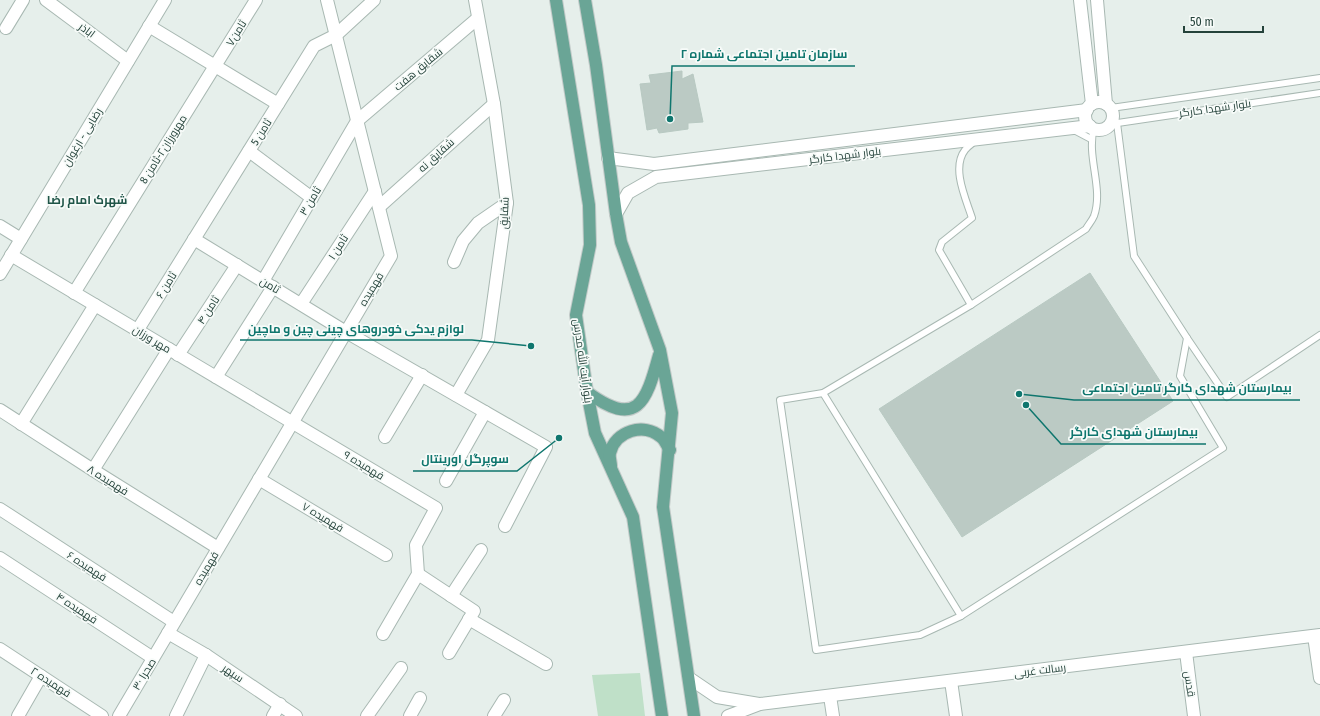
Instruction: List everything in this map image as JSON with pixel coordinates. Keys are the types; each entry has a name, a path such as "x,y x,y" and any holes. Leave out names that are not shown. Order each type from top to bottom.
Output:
{"main road":[{"name":"بلوار آیت الله مدرس","path":"556,0 589,205 590,245 576,315 587,392 595,433 633,517 662,716"},
{"path":"585,0 596,65 621,242 660,350 672,413 670,450 663,507 694,716"},
{"path":"587,392 603,404 616,408 630,409 644,400 651,384 660,350"},
{"path":"611,469 610,453 618,439 631,430 647,429 661,437 670,450"}],"street":[{"path":"6,28 23,0"},
{"name":"اباذر","path":"46,0 62,5 128,61"},
{"name":"رضایی - ارغوان","path":"0,274 165,0"},
{"name":"ثامن۷","path":"215,66 256,0"},
{"name":"فهمیده","path":"171,628 391,256 327,0"},
{"name":"ثامن 5","path":"194,239 314,46 336,35 374,0"},
{"name":"شقایق","path":"456,395 488,340 507,203 494,104 475,0"},
{"path":"1080,0 1090,107 1087,121 1092,131 1103,129 1114,123 1113,116 1108,106 1097,0"},
{"name":"شقایق هفت","path":"357,121 478,18"},
{"path":"149,26 278,104"},
{"name":"مهرورزان۲-ثامن 8","path":"74,292 215,66"},
{"path":"1090,107 1099,102 1108,106"},
{"name":"شقایق نه","path":"379,207 494,104"},
{"name":"بلوار شهدا کارگر","path":"608,158 654,164 1090,107"},
{"name":"ثامن ۳","path":"216,377 268,284 312,198 357,121"},
{"name":"بلوار شهدا کارگر","path":"616,214 628,193 656,177 1071,128 1092,131"},
{"path":"249,151 312,198"},
{"name":"ثامن ۱","path":"301,304 375,191"},
{"path":"454,262 463,241 478,223 507,203"},
{"path":"0,226 21,239"},
{"name":"ثامن","path":"194,239 346,332 546,447 505,526"},
{"name":"ثامن ۶","path":"137,330 194,239"},
{"name":"مهر ورزان","path":"11,256 74,292 292,423"},
{"name":"ثامن ۴","path":"93,470 174,352 237,265"},
{"path":"21,424 95,305"},
{"path":"386,437 422,375"},
{"name":"فهمیده ۸","path":"0,410 218,548"},
{"path":"446,481 486,412"},
{"name":"فهمیده ۹","path":"292,423 436,508 416,545 418,574"},
{"name":"فهمیده ۷","path":"259,479 386,555"},
{"name":"فهمیده ۶","path":"0,509 171,628"},
{"path":"451,596 481,550"},
{"name":"فهمیده ۴","path":"0,558 153,658"},
{"path":"383,634 418,574 474,611 449,653"},
{"path":"469,619 546,664"},
{"name":"سپهر","path":"171,628 206,655 296,716"},
{"name":"صحرا ۳۰","path":"119,716 171,628"},
{"path":"1317,636 1320,678"},
{"name":"رسالت غربی","path":"728,716 760,704 1317,636"},
{"name":"فهمیده ۲","path":"0,649 102,716"},
{"name":"قدس","path":"1186,652 1194,716"},
{"path":"176,716 206,655"},
{"path":"367,716 401,668"},
{"path":"18,716 41,676"},
{"name":"رسالت غربی","path":"689,678 717,697 760,704"},
{"path":"951,681 956,716"},
{"path":"830,696 833,716"},
{"path":"410,716 420,698"},
{"path":"494,716 504,700"},
{"path":"273,716 280,704"}],"lane":[{"name":"بلوار شهدا کارگر","path":"1108,106 1320,78"},
{"name":"بلوار شهدا کارگر","path":"1114,123 1320,93"},
{"path":"1114,123 1134,256 1227,397 1320,335"},
{"path":"1092,131 1097,196 1094,216 1086,229 971,305 822,393 780,400 816,650 920,635 961,616 1223,448 1180,376 1187,338"},
{"path":"971,305 939,250 942,242 972,218 961,179 960,164 965,150 977,139"},
{"path":"822,393 961,616"}],"green space":[{"path":"640,673 645,716 598,716 592,675"}],"building":[{"path":"682,71 682,79 693,74 703,122 688,123 688,129 659,133 657,128 647,130 640,84 651,83 649,75"},
{"path":"1090,273 1173,401 962,537 879,409"}],"place":[{"name":"سازمان تامین اجتماعی شماره ۲","path":"670,119"},
{"name":"لوازم یدکی خودروهای چینی چین و ماچین","path":"531,346"},
{"name":"بیمارستان شهدای کارگر تامین اجتماعی","path":"1019,394"},
{"name":"بیمارستان شهدای کارگر","path":"1026,405"},
{"name":"سوپرگل اورینتال","path":"559,438"}],"district":[{"name":"شهرک امام رضا","path":"87,200"}]}
